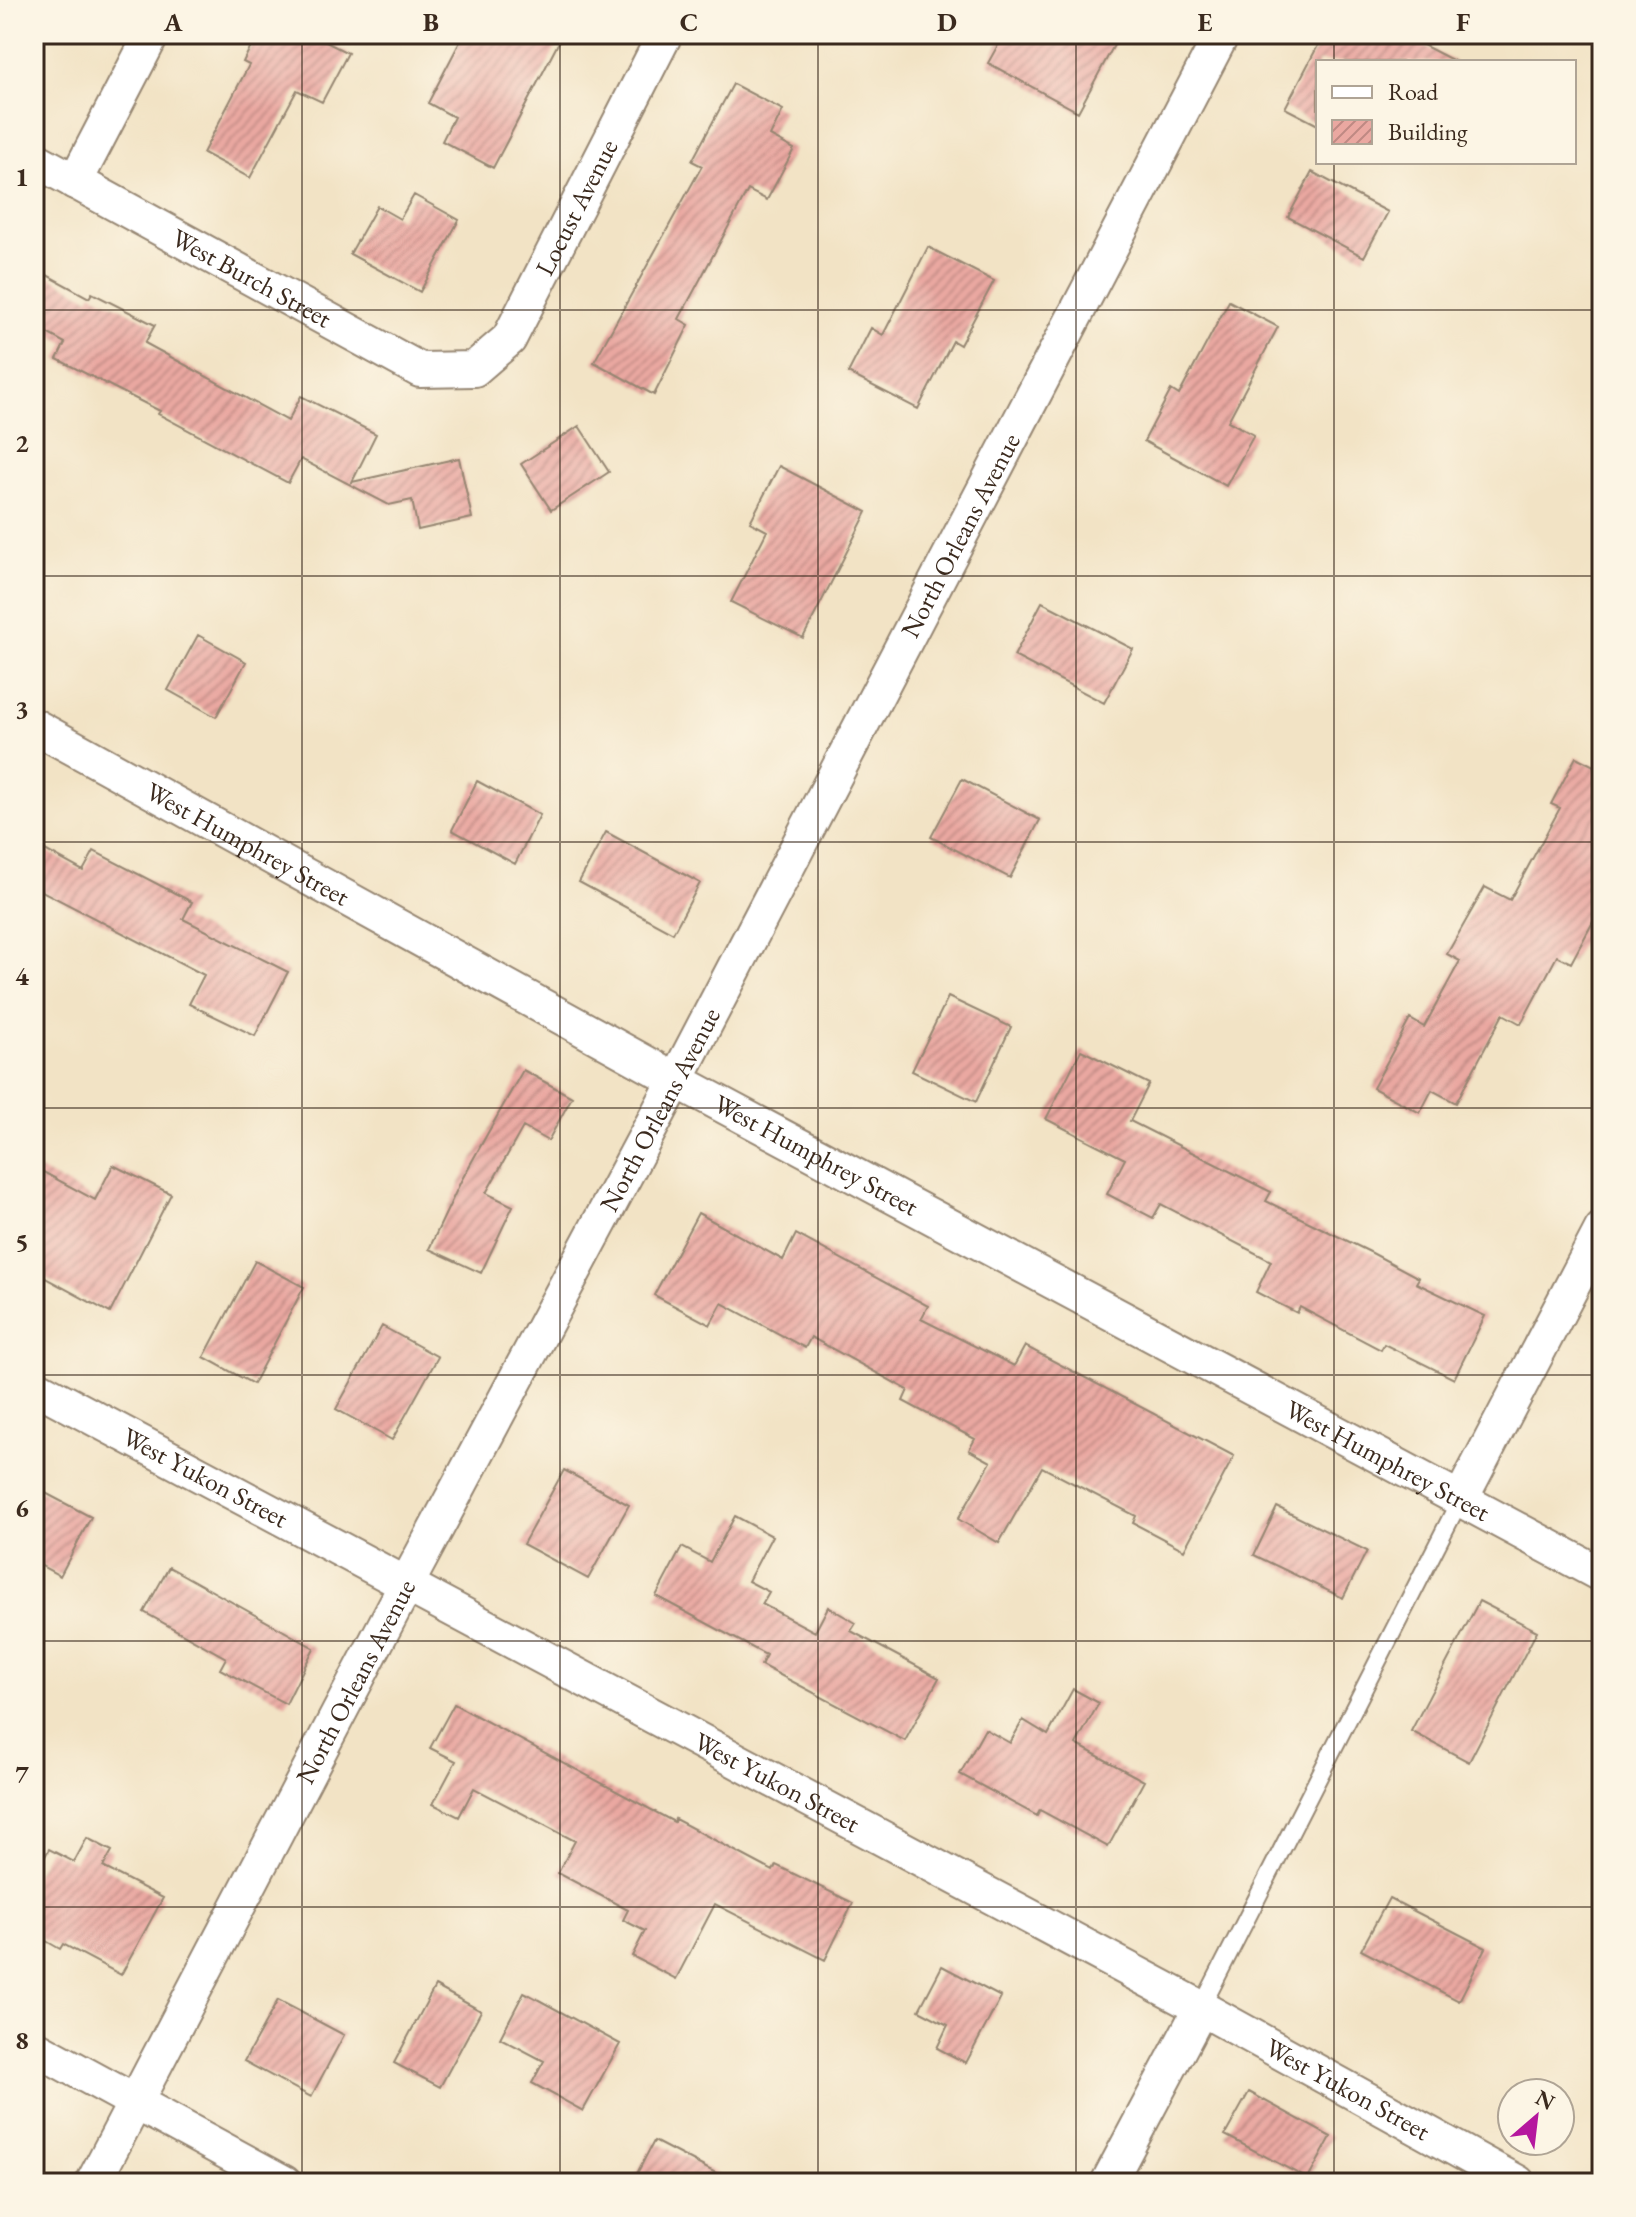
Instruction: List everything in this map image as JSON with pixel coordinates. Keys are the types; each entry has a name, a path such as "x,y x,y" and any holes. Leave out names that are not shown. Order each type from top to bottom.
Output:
{"street":[{"path":"75,182 152,34"},
{"name":"Locust Avenue","path":"474,369 509,339 665,34"},
{"name":"North Orleans Avenue","path":"93,2183 406,1585 676,1080 1222,34"},
{"name":"West Burch Street","path":"34,159 420,370 474,369"},
{"name":"West Humphrey Street","path":"34,726 676,1080 1602,1575"},
{"path":"1460,1500 1602,1229"},
{"name":"West Yukon Street","path":"34,1386 1201,2008 1518,2183"},
{"path":"1108,2183 1201,2008"},
{"path":"34,2047 284,2183"}],"lane":[{"path":"1201,2008 1460,1500"}],"building":[{"path":"257,34 310,34 348,53 322,102 297,90 250,178 203,153 249,65 243,62"},
{"path":"464,34 563,34 493,168 442,141 454,117 428,103"},
{"path":"1004,34 1120,34 1078,112 988,63"},
{"path":"1324,34 1402,34 1452,60 1316,60 1316,124 1285,108"},
{"path":"733,84 783,110 770,136 794,149 767,200 748,190 679,319 689,325 654,395 594,362 702,166 692,161"},
{"path":"1312,172 1388,212 1364,257 1288,217"},
{"path":"414,195 459,220 420,292 350,254 377,206 400,219"},
{"path":"928,247 994,281 960,345 953,341 918,409 848,373 871,328 883,335"},
{"path":"34,268 89,298 92,293 155,325 145,343 288,421 301,396 376,434 352,482 459,458 472,518 418,530 412,500 389,505 301,459 288,483 158,414 160,411 57,359 65,343 34,326"},
{"path":"1229,301 1278,327 1228,421 1254,435 1226,486 1144,441 1171,390 1179,395"},
{"path":"579,426 609,472 551,510 521,464"},
{"path":"779,466 867,512 803,638 731,602 767,531 750,522"},
{"path":"1042,602 1133,649 1104,703 1014,656"},
{"path":"198,635 246,662 216,717 168,690"},
{"path":"1576,757 1602,770 1602,905 1571,963 1557,956 1521,1024 1503,1014 1456,1103 1432,1090 1420,1113 1373,1088 1410,1019 1424,1027 1460,961 1447,954 1485,887 1510,900 1560,808 1551,804"},
{"path":"962,779 1040,820 1010,878 931,837"},
{"path":"477,781 540,815 515,864 452,830"},
{"path":"606,832 700,883 673,933 579,882"},
{"path":"34,844 83,871 94,851 192,902 183,919 288,972 255,1036 189,1004 204,975 34,887"},
{"path":"948,997 1011,1027 976,1102 912,1071"},
{"path":"1081,1050 1149,1084 1130,1121 1271,1192 1266,1201 1372,1253 1419,1278 1416,1283 1485,1316 1454,1379 1384,1344 1381,1350 1300,1307 1297,1313 1256,1292 1271,1261 1161,1204 1153,1218 1107,1194 1125,1159 1046,1119"},
{"path":"523,1070 572,1097 548,1141 523,1127 486,1193 513,1206 481,1273 429,1249 461,1181"},
{"path":"113,1165 171,1194 110,1313 34,1272 34,1167 95,1200"},
{"path":"698,1213 783,1260 796,1234 928,1306 921,1319 1014,1366 1025,1346 1234,1456 1184,1550 1133,1523 1136,1516 1042,1467 999,1543 958,1519 991,1462 969,1450 975,1439 903,1401 908,1390 811,1337 805,1348 722,1303 710,1325 654,1295"},
{"path":"255,1261 304,1287 253,1384 204,1357"},
{"path":"382,1326 438,1357 392,1440 336,1409"},
{"path":"564,1470 629,1505 588,1579 523,1544"},
{"path":"34,1487 91,1517 60,1576 34,1562"},
{"path":"1277,1507 1367,1551 1343,1598 1254,1555"},
{"path":"735,1516 772,1536 748,1581 769,1592 762,1604 815,1632 828,1607 856,1623 851,1631 939,1678 905,1741 761,1665 766,1655 656,1596 682,1547 710,1562"},
{"path":"169,1567 314,1648 286,1704 220,1669 226,1658 144,1612"},
{"path":"1479,1601 1537,1631 1469,1762 1411,1731"},
{"path":"1073,1689 1099,1703 1076,1744 1144,1781 1108,1847 1040,1810 1037,1816 960,1774 985,1729 1010,1743 1023,1720 1048,1735"},
{"path":"454,1704 674,1822 675,1819 773,1871 776,1865 853,1903 825,1960 715,1904 676,1979 632,1956 645,1931 623,1920 628,1910 558,1873 575,1841 474,1788 459,1817 433,1804 456,1761 430,1748"},
{"path":"87,1838 112,1851 103,1867 163,1898 121,1975 63,1944 60,1949 34,1934 34,1877 49,1849 74,1862"},
{"path":"1389,1898 1486,1948 1459,2001 1361,1950"},
{"path":"942,1966 1001,1997 966,2063 937,2048 948,2025 919,2010"},
{"path":"435,1986 481,2011 440,2087 394,2063"},
{"path":"524,1992 620,2044 583,2111 532,2083 544,2061 500,2038"},
{"path":"278,2000 344,2035 311,2097 244,2061"},
{"path":"1249,2092 1331,2137 1308,2179 1225,2135"},
{"path":"654,2141 735,2183 632,2183"}]}
